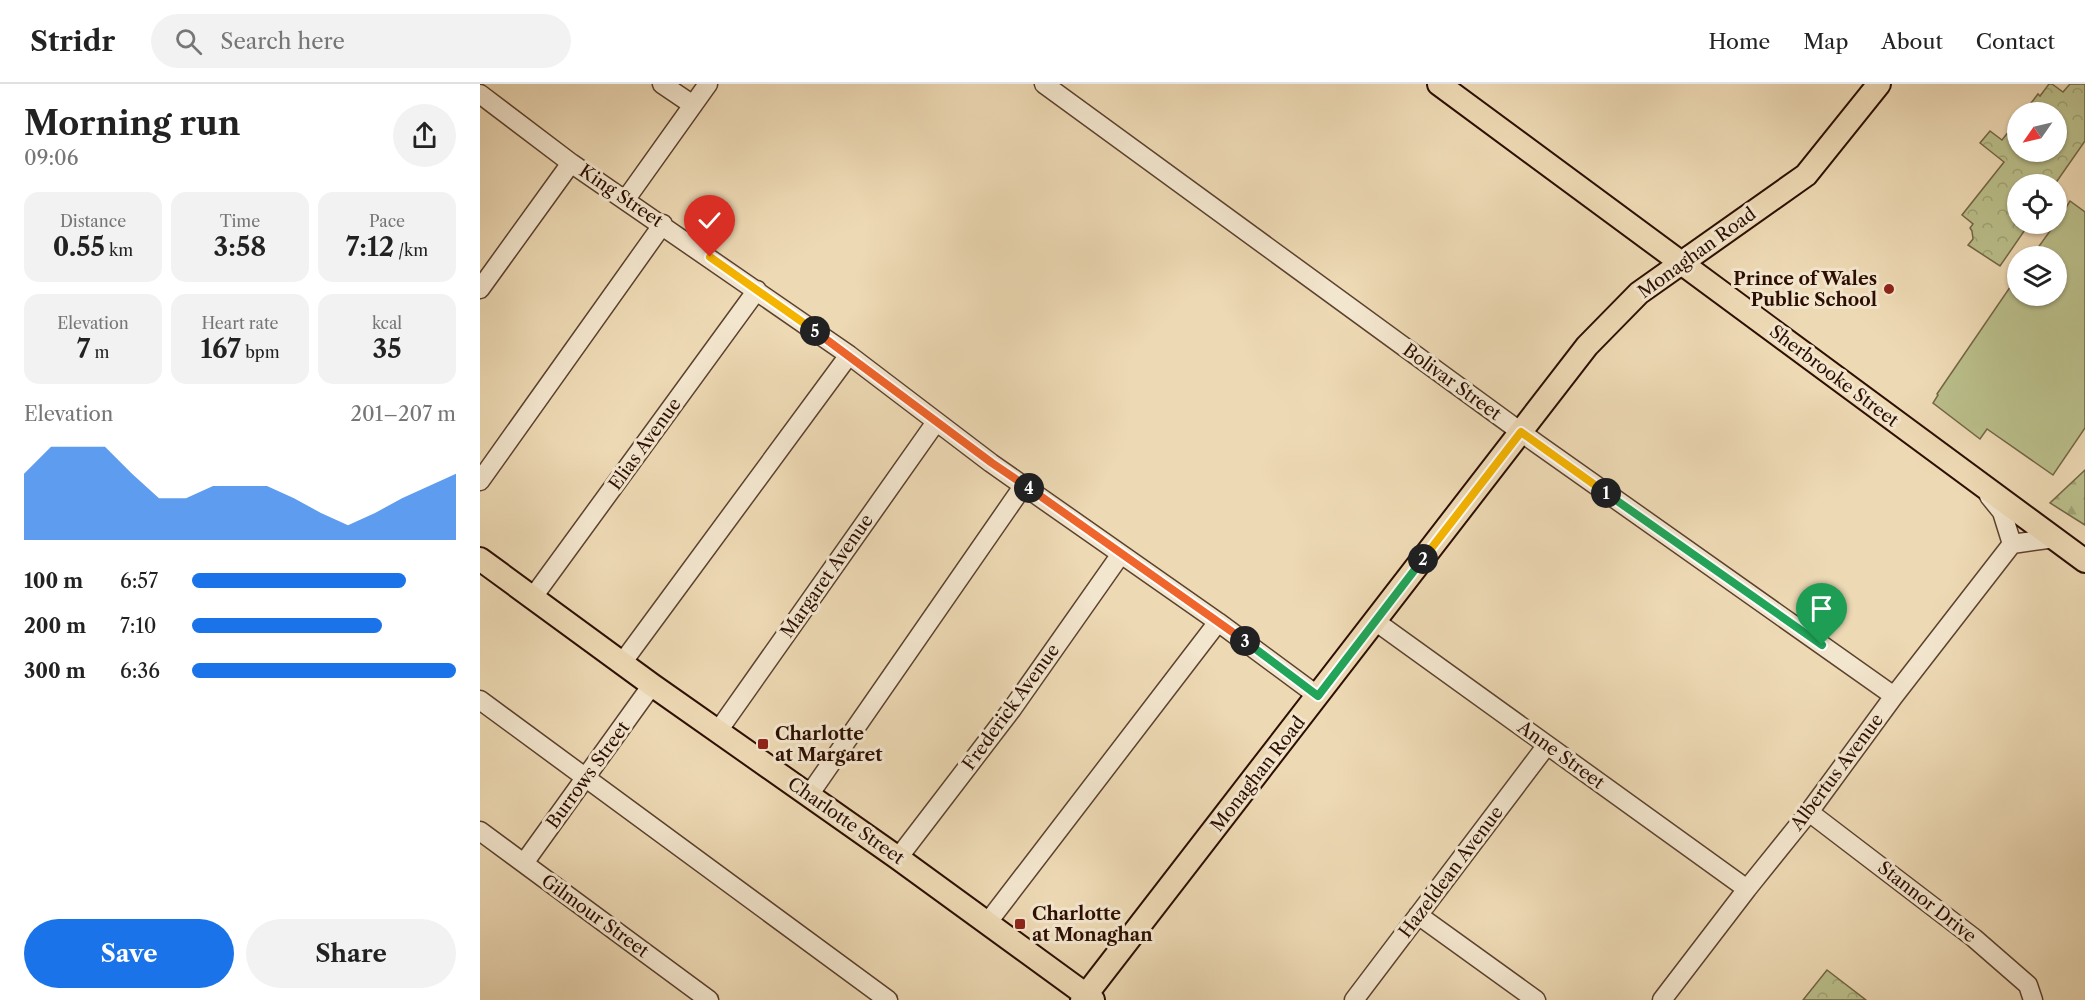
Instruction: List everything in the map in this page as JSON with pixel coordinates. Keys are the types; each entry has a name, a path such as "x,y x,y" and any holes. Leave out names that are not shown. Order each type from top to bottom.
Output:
{"main road":[{"name":"Sherbrooke Street","path":"1439,84 2085,561"},
{"name":"Monaghan Road","path":"1087,998 1587,346 1639,293 1806,175 1879,84"},
{"name":"Charlotte Street","path":"480,559 652,686 988,922 1087,998"}],"street":[{"path":"662,84 693,105"},
{"path":"626,199 708,84"},
{"name":"Bolivar Street","path":"1044,84 1521,432 1894,696"},
{"name":"King Street","path":"480,95 572,163 849,355 936,422 1218,622 1318,696"},
{"path":"480,290 572,163"},
{"path":"480,482 663,224"},
{"name":"Elias Avenue","path":"533,597 757,290"},
{"path":"622,663 849,355"},
{"name":"Margaret Avenue","path":"718,731 936,422"},
{"path":"809,795 1024,485"},
{"path":"1983,487 2002,512 2012,544 2055,538"},
{"name":"Albertus Avenue","path":"1662,1000 1809,812 1894,696 2012,544"},
{"name":"Frederick Avenue","path":"898,858 1012,709 1121,555"},
{"name":"Anne Street","path":"1376,621 1747,889"},
{"path":"988,922 1218,622"},
{"name":"Burrows Street","path":"524,863 652,686"},
{"path":"480,700 888,1000"},
{"name":"Hazeldean Avenue","path":"1354,1000 1547,745"},
{"name":"Stannor Drive","path":"1809,812 1974,938 2028,985 2033,1000"},
{"name":"Gilmour Street","path":"480,831 709,1000"},
{"path":"1418,915 1536,1000"}],"green space":[{"path":"2049,84 2063,92 2070,84 2085,84 2085,141 2062,174 2007,174 2007,234 2022,234 2014,246 2007,246 2007,256 2000,266 1968,245 1973,239 1970,228 1973,224 1962,215 2004,162 1980,143 1990,131 2002,140 2007,134 2007,162 2067,162 2067,102 2032,102 2038,94 2040,96"},
{"path":"2070,201 2085,212 2085,428 2053,475 1987,429 1980,439 1933,403 2007,292 2007,306 2067,306 2067,246 2039,246 2048,234 2067,234 2067,206"},
{"path":"2085,470 2085,525 2050,503"},
{"path":"1827,970 1866,1000 1803,1000"}],"place":[{"name":"Prince of Wales Public School","path":"1889,289"},
{"name":"Charlotte at Margaret","path":"763,744"},
{"name":"Charlotte at Monaghan","path":"1020,924"}],"route":[{"path":"710,257 849,355 992,463 1218,622 1318,696 1521,432 1822,645"}]}
